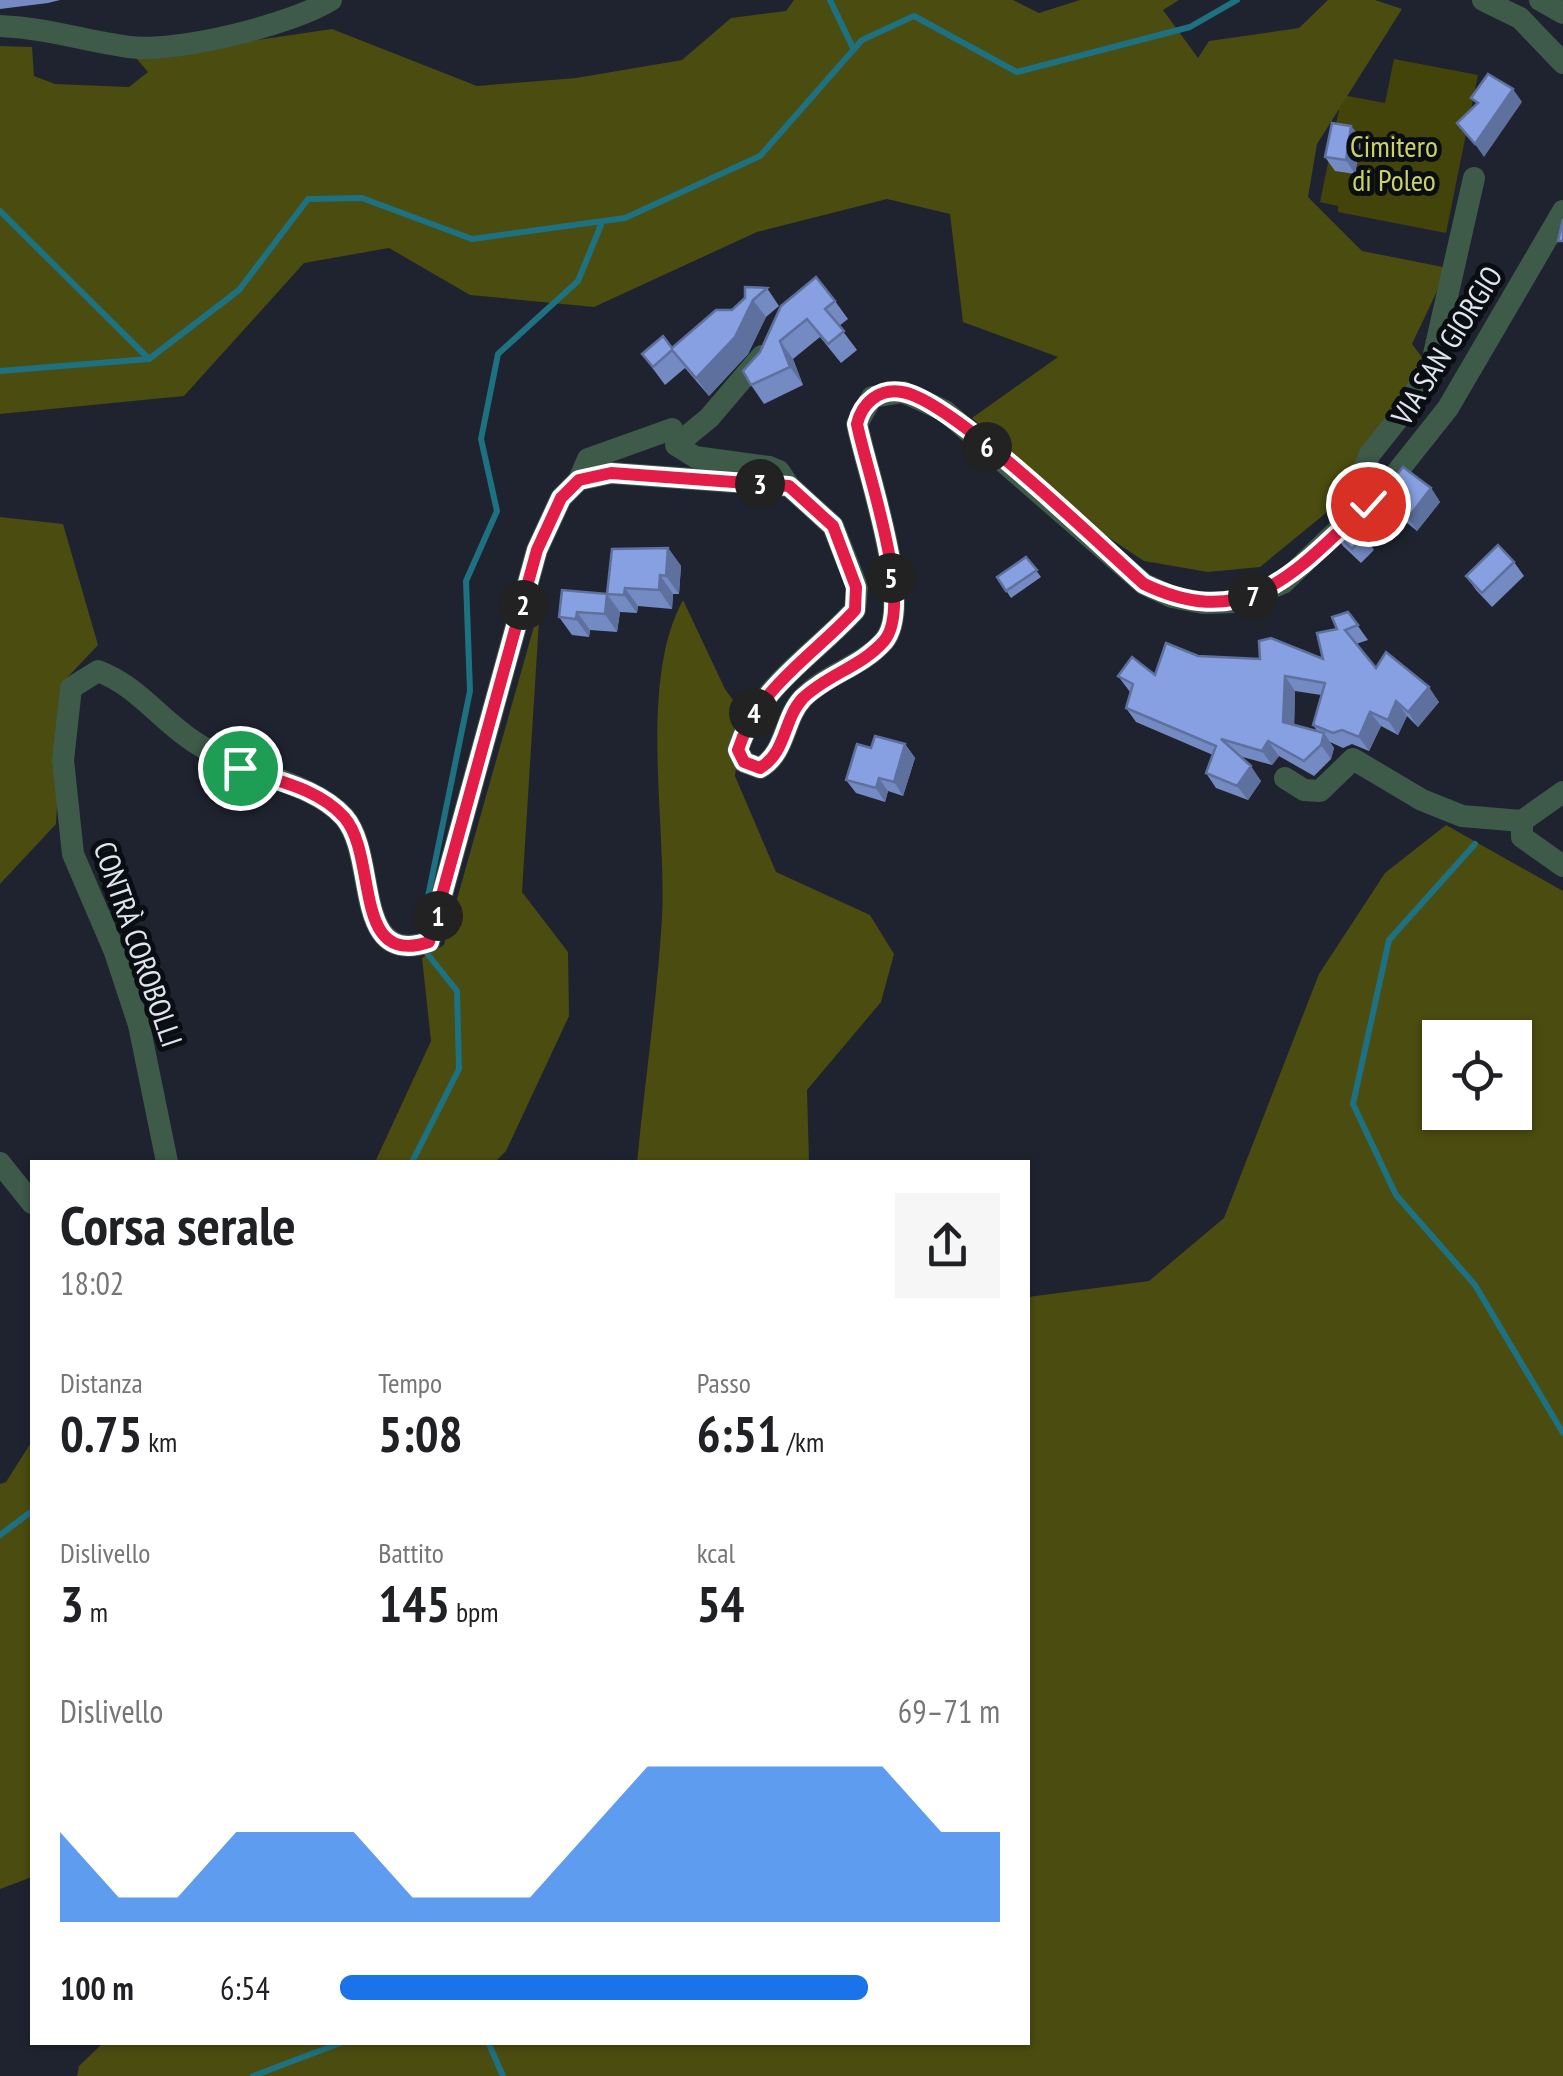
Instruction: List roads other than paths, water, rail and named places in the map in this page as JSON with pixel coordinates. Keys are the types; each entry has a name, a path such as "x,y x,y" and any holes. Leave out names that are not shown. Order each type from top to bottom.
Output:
{"street":[{"path":"0,26 47,28 150,47 258,29 313,11 331,0"},
{"path":"1483,0 1520,18 1563,63"},
{"path":"1540,0 1563,13"},
{"name":"VIA SAN GIORGIO","path":"1368,504 1362,474 1370,454 1405,410 1432,364 1474,178"},
{"name":"VIA SAN GIORGIO","path":"789,486 833,526 856,587 855,610 780,680 745,727 738,750 744,762 760,768 774,760 798,703 823,678 862,662 887,638 894,616 891,567 857,424 872,398 903,392 945,411 1144,584 1172,598 1238,602 1283,583 1368,504 1448,408 1563,211"},
{"path":"768,338 760,363 708,418 676,445 696,458 769,467 779,471 789,486"},
{"name":"CONTRÀ COROBOLLI","path":"167,1160 139,1025 73,854 63,760 71,688 78,680 98,671 120,679 194,742 240,768 322,798 347,820 362,858 374,922 389,943 418,945 537,550 561,498 579,480 588,458 672,429"},
{"path":"579,480 611,473 789,486"},
{"path":"1285,778 1304,790 1320,791 1353,758 1422,800 1462,816 1522,821 1563,792"},
{"path":"1522,821 1522,837 1563,866"},
{"path":"0,1164 30,1201"}],"waterway":[{"path":"830,0 854,50"},
{"path":"0,371 149,359 239,290 308,199 362,198 472,239 625,218 760,156 862,40 914,16 1017,72 1190,27 1237,0"},
{"path":"0,211 149,359"},
{"path":"423,921 470,691 466,581 497,511 481,439 498,354 578,281 601,225"},
{"path":"1475,844 1389,940 1353,1104 1396,1195 1475,1285 1563,1433"},
{"path":"413,1160 459,1069 457,991 422,947"},
{"path":"0,1535 30,1512"},
{"path":"253,2076 335,2045"},
{"path":"489,2045 503,2076"}],"park label":[{"name":"Cimitero di Poleo","path":"1394,162"}]}
